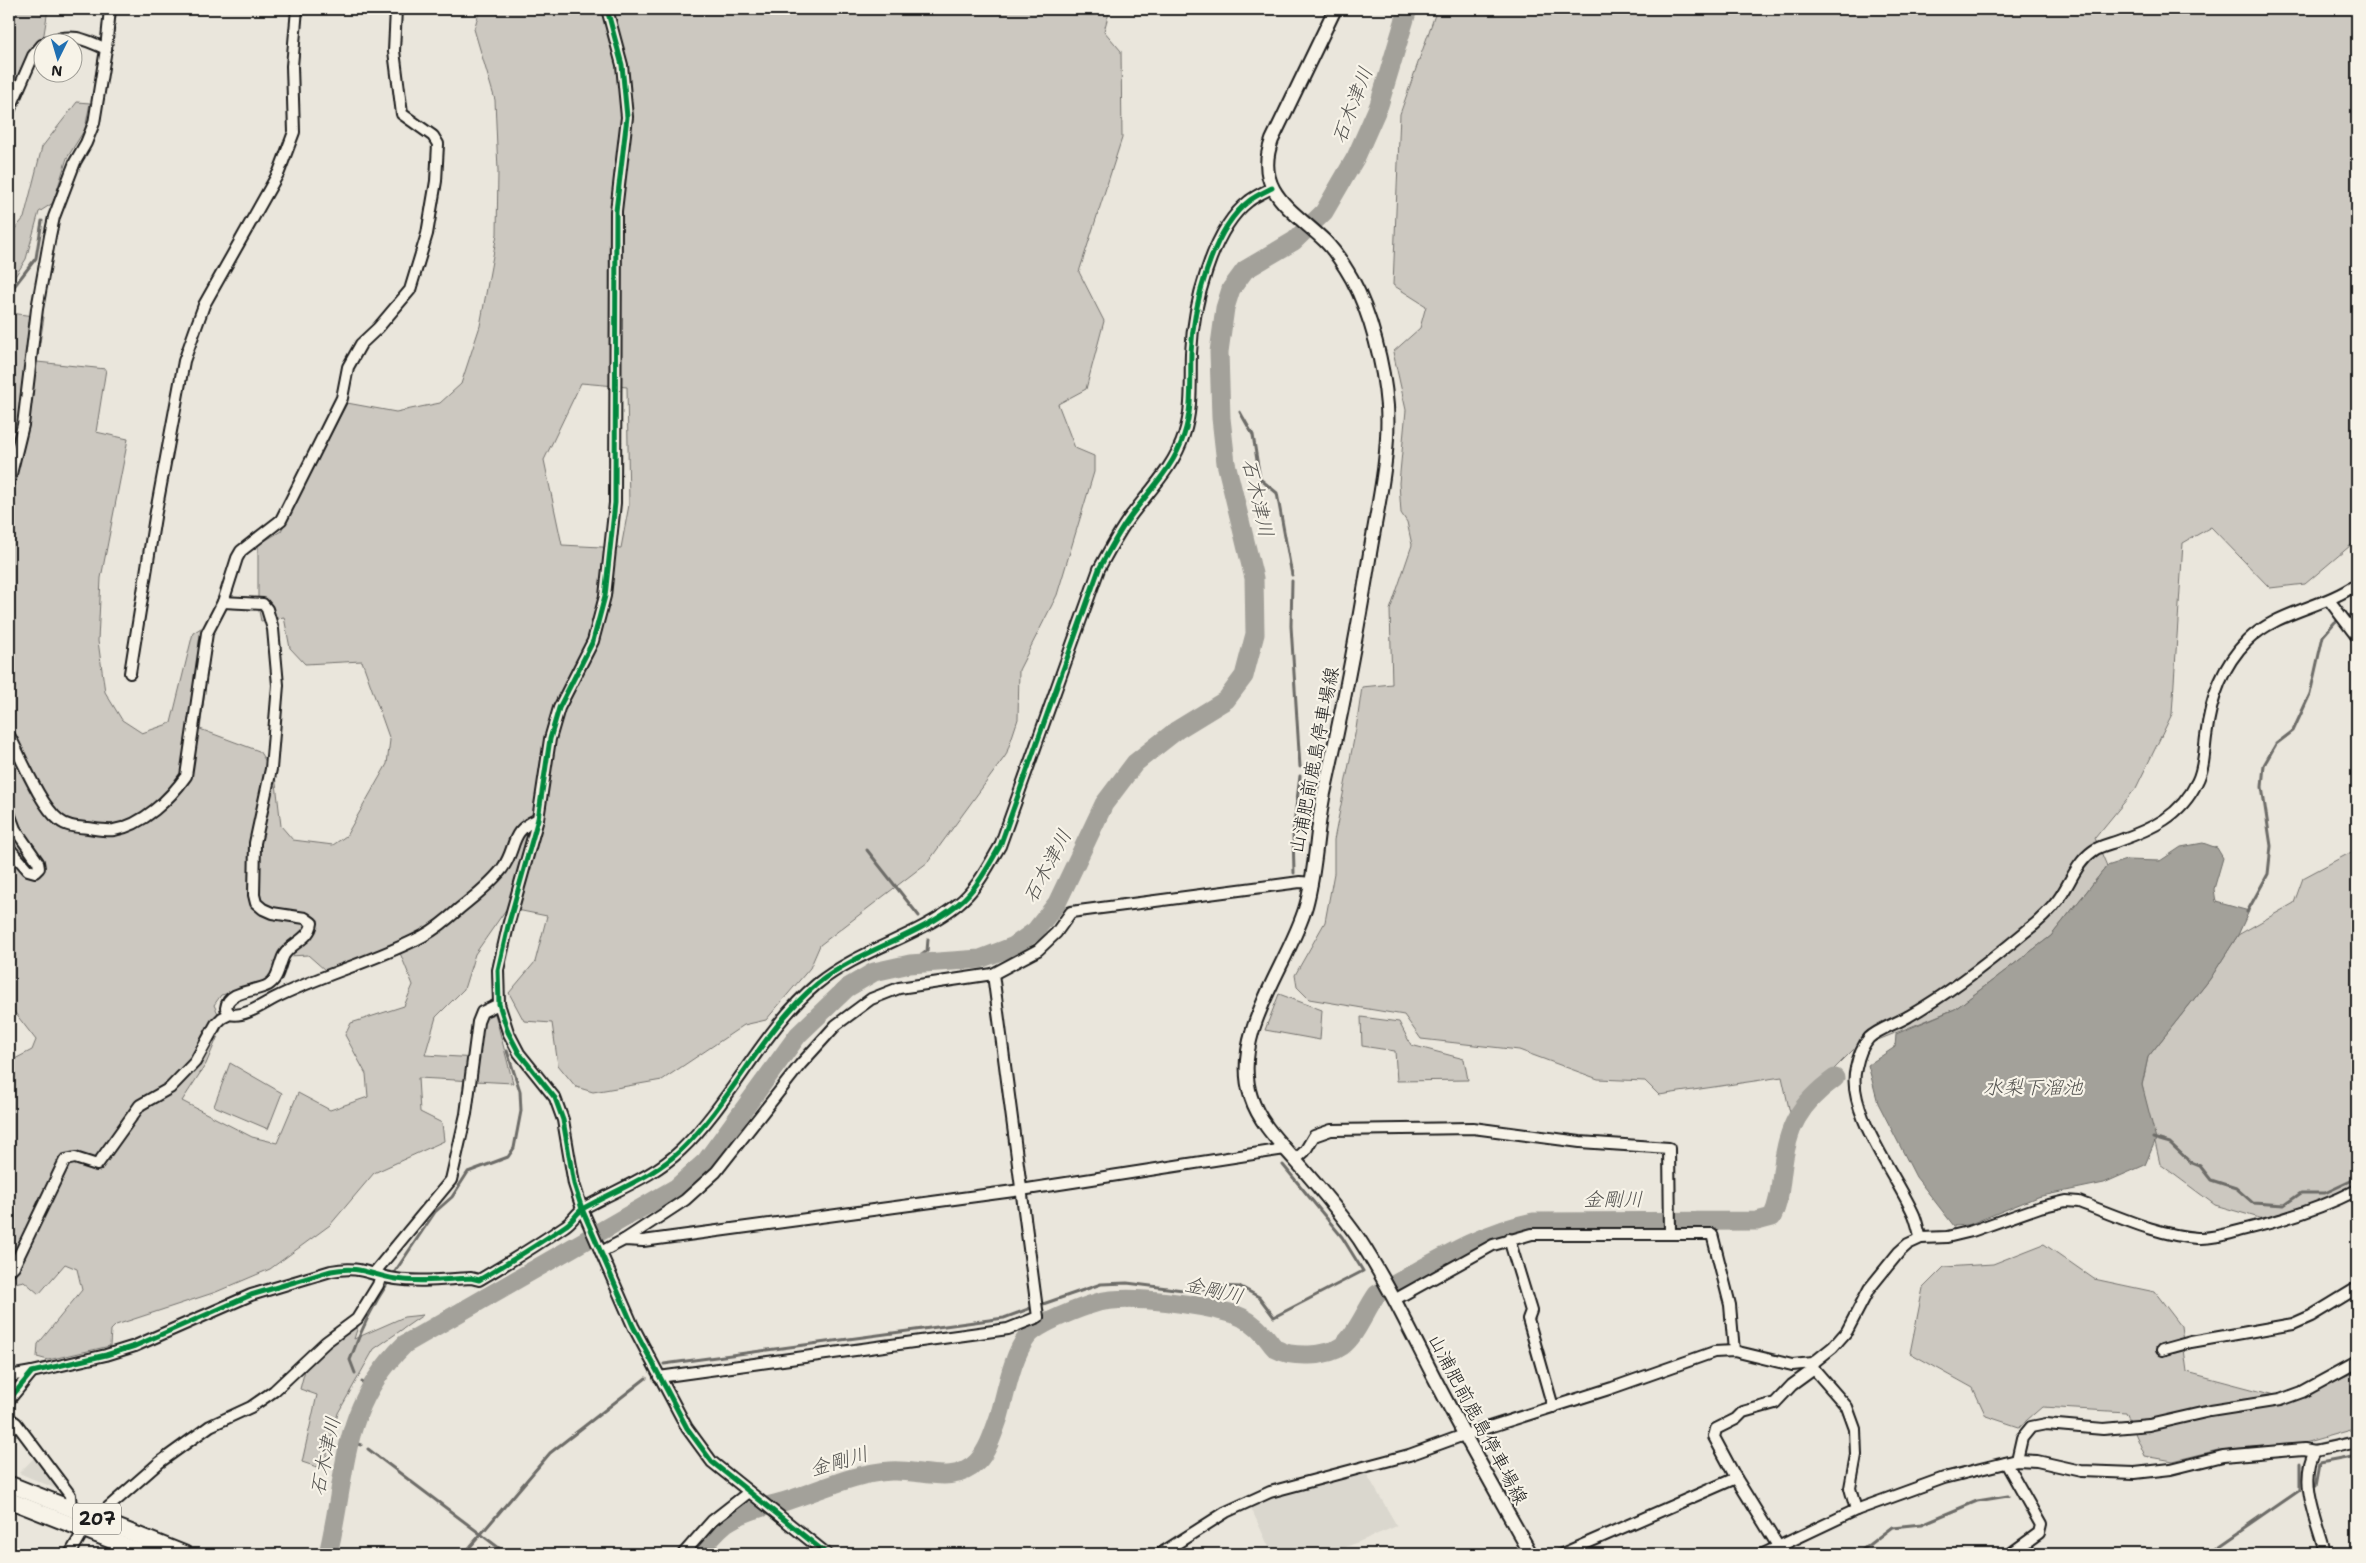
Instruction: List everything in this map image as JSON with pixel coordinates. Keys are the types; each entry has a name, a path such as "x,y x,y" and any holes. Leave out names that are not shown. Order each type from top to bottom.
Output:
{"highway":[{"name":"207","path":"9,1484 185,1554"},
{"name":"207","path":"9,1500 146,1554"}],"main road":[{"path":"1272,188 1266,176 1266,156 1335,9"},
{"name":"山浦肥前鹿島停車場線","path":"1272,188 1295,216 1325,242 1338,257 1353,281 1367,312 1382,371 1387,406 1383,480 1350,674 1316,832 1312,883 1305,910 1257,1016 1247,1064 1249,1089 1254,1105 1269,1130 1346,1222 1381,1277 1464,1435 1531,1554"}],"street":[{"path":"9,482 22,426 37,310 54,217 75,162 86,143 94,122 106,49 110,9"},
{"path":"130,673 155,517 184,361 204,305 279,172 294,132 292,66 297,9"},
{"path":"9,735 45,803 58,820 76,827 113,830 130,826 152,812 177,789 186,776 207,633 223,602 236,558 241,551 281,520 342,398 348,367 357,352 410,290 427,234 436,181 438,144 433,136 402,114 394,51 396,9"},
{"path":"607,9 622,65 627,117 616,211 614,503 605,596 593,642 559,708 550,739 538,819 508,926 498,970 499,1004 508,1032 519,1053 555,1098 563,1120 574,1184 582,1209 633,1326 687,1428 712,1462 827,1554"},
{"path":"82,38 106,49"},
{"path":"9,111 32,58"},
{"path":"9,1376 106,1356 135,1346 251,1295 331,1271 364,1269 385,1276 479,1280 570,1223 582,1209 658,1170 680,1151 699,1132 785,1018 816,985 842,965 932,922 959,904 976,887 1000,846 1099,569 1116,536 1175,456 1184,435 1192,402 1191,354 1195,308 1202,282 1218,242 1234,216 1248,201 1272,188"},
{"path":"1920,1238 1914,1215 1891,1175 1853,1089 1855,1069 1860,1053 1869,1038 1909,1017 1992,961 2034,925 2058,901 2080,863 2094,850 2144,832 2176,813 2198,782 2203,764 2209,712 2220,681 2232,658 2248,640 2282,618 2329,600 2357,584"},
{"path":"2329,600 2357,637"},
{"path":"223,602 263,604 267,608 273,629 278,685 271,769 255,843 254,895 256,903 272,912 305,918 312,923 308,934 292,945 284,955 275,980 268,985 234,996 226,1004 230,1014"},
{"path":"9,813 15,829 38,862 39,868 35,872 28,870 9,848"},
{"path":"9,1271 14,1266 65,1160 75,1158 97,1165 140,1105 170,1088 195,1062 216,1024 222,1018 230,1014 244,1013 294,988 374,959 425,935 460,909 500,871 507,861 517,835 525,825 538,819"},
{"path":"600,1251 624,1240 685,1200 716,1172 800,1065 836,1025 871,999 899,988 993,974 1038,950 1056,933 1071,912 1300,882 1312,883"},
{"path":"659,1377 1008,1329 1038,1317 993,974"},
{"path":"95,1518 160,1462 210,1426 251,1407 274,1392 326,1342 358,1319 378,1284 452,1180 466,1114 478,1022 482,1012 499,1004"},
{"path":"1295,1160 1305,1152 1314,1136 1331,1130 1473,1128 1580,1142 1669,1148 1670,1233"},
{"path":"624,1240 643,1241 1022,1190 1285,1149"},
{"path":"1778,1546 1714,1438 1716,1429 1736,1419 1743,1412 1775,1403 1833,1347 1847,1330 1869,1290 1898,1252 1920,1238 1947,1237 1972,1231 2040,1207 2066,1201 2079,1202 2158,1230 2197,1238 2217,1237 2281,1221 2332,1203 2357,1190"},
{"path":"1394,1300 1493,1245 1532,1234 1712,1234 1730,1305 1734,1352"},
{"path":"1509,1239 1531,1311 1528,1319 1553,1407"},
{"path":"2162,1350 2191,1342 2293,1324 2311,1316 2357,1288"},
{"path":"1160,1554 1246,1501 1270,1492 1409,1455 1714,1352 1734,1352 1777,1363 1814,1366 1847,1407 1855,1429 1856,1455 1850,1488 1856,1510"},
{"path":"2017,1460 2022,1438 2031,1428 2046,1424 2103,1429 2149,1425 2210,1410 2280,1400 2302,1392 2357,1362"},
{"path":"9,1400 32,1372"},
{"path":"9,1418 16,1423 70,1495 71,1509"},
{"path":"1763,1554 1856,1510 1944,1478 2017,1460 2037,1461 2081,1472 2135,1473 2171,1469 2223,1456 2304,1449 2315,1451 2357,1442"},
{"path":"2315,1451 2310,1461 2309,1489 2326,1554"},
{"path":"2006,1463 2041,1525 2039,1533 2010,1554"},
{"path":"1562,1554 1736,1478"},
{"path":"683,1554 712,1521 753,1495"},
{"path":"70,1554 84,1530"}],"shaded area":[{"path":"16,9 48,9 44,32 32,32 32,65 11,119 9,118 9,39"},
{"path":"484,9 1110,9 1104,31 1121,51 1122,138 1079,272 1104,321 1086,389 1058,404 1075,448 1094,456 1094,472 1057,595 1019,670 1018,719 1006,755 928,862 820,945 810,968 766,1020 744,1025 662,1080 593,1092 576,1087 558,1065 552,1023 524,1021 509,993 535,962 547,916 507,908 475,954 464,989 436,1017 425,1055 477,1058 482,1018 495,1014 513,1083 418,1078 420,1112 442,1123 444,1141 374,1173 330,1225 270,1269 216,1292 116,1325 111,1330 110,1346 48,1360 37,1357 38,1344 82,1290 77,1269 65,1264 39,1294 24,1281 9,1284 9,1062 32,1050 36,1040 9,1005 9,313 44,317 37,362 106,369 96,432 128,439 101,578 98,641 105,692 122,720 142,733 171,723 193,633 201,628 213,629 200,729 259,751 275,775 281,826 293,840 333,845 346,836 387,764 390,740 362,661 305,664 290,648 284,617 261,621 258,606 258,545 281,531 347,403 396,412 440,403 461,384 480,326 497,234 498,171 495,100 474,29 479,13","holes":["581,383 627,387 629,505 621,548 562,545 544,460","400,953 413,985 404,1006 351,1023 345,1035 366,1074 368,1097 330,1110 298,1093 277,1143 252,1137 182,1101 206,1064 223,1024 214,1005 221,995 277,982 289,956 308,955 334,978"]},
{"path":"1437,9 2357,9 2357,540 2305,584 2270,588 2211,527 2183,543 2172,714 2136,788 2095,838 2107,866 2051,936 1955,1009 1853,1050 1790,1113 1782,1077 1659,1095 1645,1081 1598,1079 1519,1050 1421,1039 1404,1015 1309,999 1297,987 1295,975 1325,922 1334,873 1334,840 1356,729 1362,687 1392,684 1390,610 1412,545 1407,522 1401,513 1399,483 1406,410 1393,352 1420,328 1426,306 1393,285 1400,114"},
{"path":"77,102 90,103 85,129 67,158 53,203 39,212 26,259 9,286 9,236 24,218 42,147"},
{"path":"2357,849 2357,1184 2330,1198 2263,1219 2215,1205 2160,1164 2142,1085 2148,1057 2210,979 2238,935 2294,903 2303,878"},
{"path":"1279,994 1322,1010 1320,1040 1265,1030"},
{"path":"1361,1017 1399,1022 1411,1045 1464,1059 1468,1080 1397,1081 1395,1051 1362,1046"},
{"path":"230,1063 282,1093 268,1129 214,1106"},
{"path":"2044,1244 2094,1279 2155,1292 2181,1326 2187,1372 2293,1400 2357,1371 2357,1428 2304,1443 2218,1450 2173,1461 2145,1456 2126,1412 2042,1407 2019,1427 1986,1416 1973,1388 1910,1353 1923,1288 1944,1267 1993,1264"},
{"path":"423,1315 374,1349 338,1413 323,1469 302,1462 317,1395 300,1389 306,1366 361,1317 354,1339 404,1317"},
{"path":"37,1455 64,1492 19,1473"},
{"path":"1361,1464 1397,1526 1329,1554 1272,1554 1246,1497"}],"water":[{"name":"水梨下溜池","path":"2203,843 2217,848 2223,858 2214,889 2216,902 2249,911 2238,935 2210,979 2148,1057 2142,1085 2156,1139 2145,1165 2104,1183 2037,1197 1968,1225 1954,1226 1916,1177 1878,1103 1868,1065 1895,1047 1896,1034 1955,1009 2051,936 2107,866 2126,860 2160,861 2181,847"}],"waterway":[{"name":"石木津川","path":"328,1554 349,1442 357,1417 368,1393 384,1368 405,1344 676,1188 706,1161 798,1035 847,988 874,972 910,964 980,959 1014,946 1035,931 1057,903 1104,804 1135,763 1177,730 1226,700 1244,676 1255,634 1254,578 1226,463 1221,418 1219,352 1225,308 1231,289 1245,270 1294,241 1324,212 1356,157 1379,105 1408,9"},
{"path":"9,293 36,258 42,221"},
{"path":"1240,412 1253,435 1260,479 1277,493 1292,575"},
{"path":"1292,581 1291,626 1300,767"},
{"path":"2247,912 2268,874 2271,846 2262,787 2264,765 2276,744 2293,731 2310,694 2323,636 2335,622 2357,612"},
{"path":"1294,873 1293,832 1300,776"},
{"path":"867,850 919,916"},
{"path":"910,964 927,951 928,939"},
{"path":"392,1276 435,1212 452,1197 468,1172 508,1157 514,1148 521,1111 520,1091 507,1051"},
{"name":"金剛川","path":"698,1554 722,1526 740,1515 799,1497 851,1478 891,1471 947,1475 968,1469 981,1457 990,1441 999,1417 1013,1364 1027,1337 1040,1326 1050,1321 1099,1302 1129,1299 1147,1300 1186,1304 1234,1314 1251,1323 1276,1349 1291,1354 1319,1354 1336,1350 1347,1342 1377,1294 1472,1242 1512,1227 1533,1222 1757,1221 1772,1217 1778,1201 1784,1156 1791,1129 1812,1097 1835,1078"},
{"path":"2153,1138 2170,1143 2190,1162 2200,1166 2211,1180 2236,1188 2253,1203 2284,1205 2301,1193 2325,1193 2357,1178"},
{"path":"1043,1304 1101,1284 1127,1283 1191,1291 1216,1286 1241,1287 1259,1297 1274,1317 1363,1271 1342,1237 1283,1165"},
{"path":"355,1373 350,1360 367,1319 389,1281"},
{"path":"664,1364 1004,1318 1031,1308"},
{"path":"464,1554 550,1453 646,1378"},
{"path":"362,1382 370,1386"},
{"path":"2315,1445 2357,1436"},
{"path":"348,1441 361,1445"},
{"path":"368,1449 507,1554"},
{"path":"2316,1485 2320,1463 2357,1456"},
{"path":"2206,1554 2300,1489 2300,1463"},
{"path":"1857,1554 1892,1527 1922,1524 1977,1501 2008,1496"}],"cycle path":[{"path":"607,9 622,65 627,117 616,211 615,503 605,596 593,641 559,708 550,739 538,819 508,926 498,970 499,1004 508,1032 519,1053 555,1098 563,1120 574,1184 582,1209 633,1326 687,1428 712,1462 827,1554"},
{"path":"9,1400 32,1372 106,1355 135,1346 251,1295 331,1271 350,1269 405,1280 424,1281 471,1278 479,1280 565,1226 584,1208 659,1168 681,1150 716,1110 780,1022 817,984 851,962 942,916 965,898 982,877 1000,846 1099,569 1122,529 1168,468 1180,447 1189,415 1191,353 1196,314 1206,271 1214,250 1236,214 1251,199 1272,188"}]}
